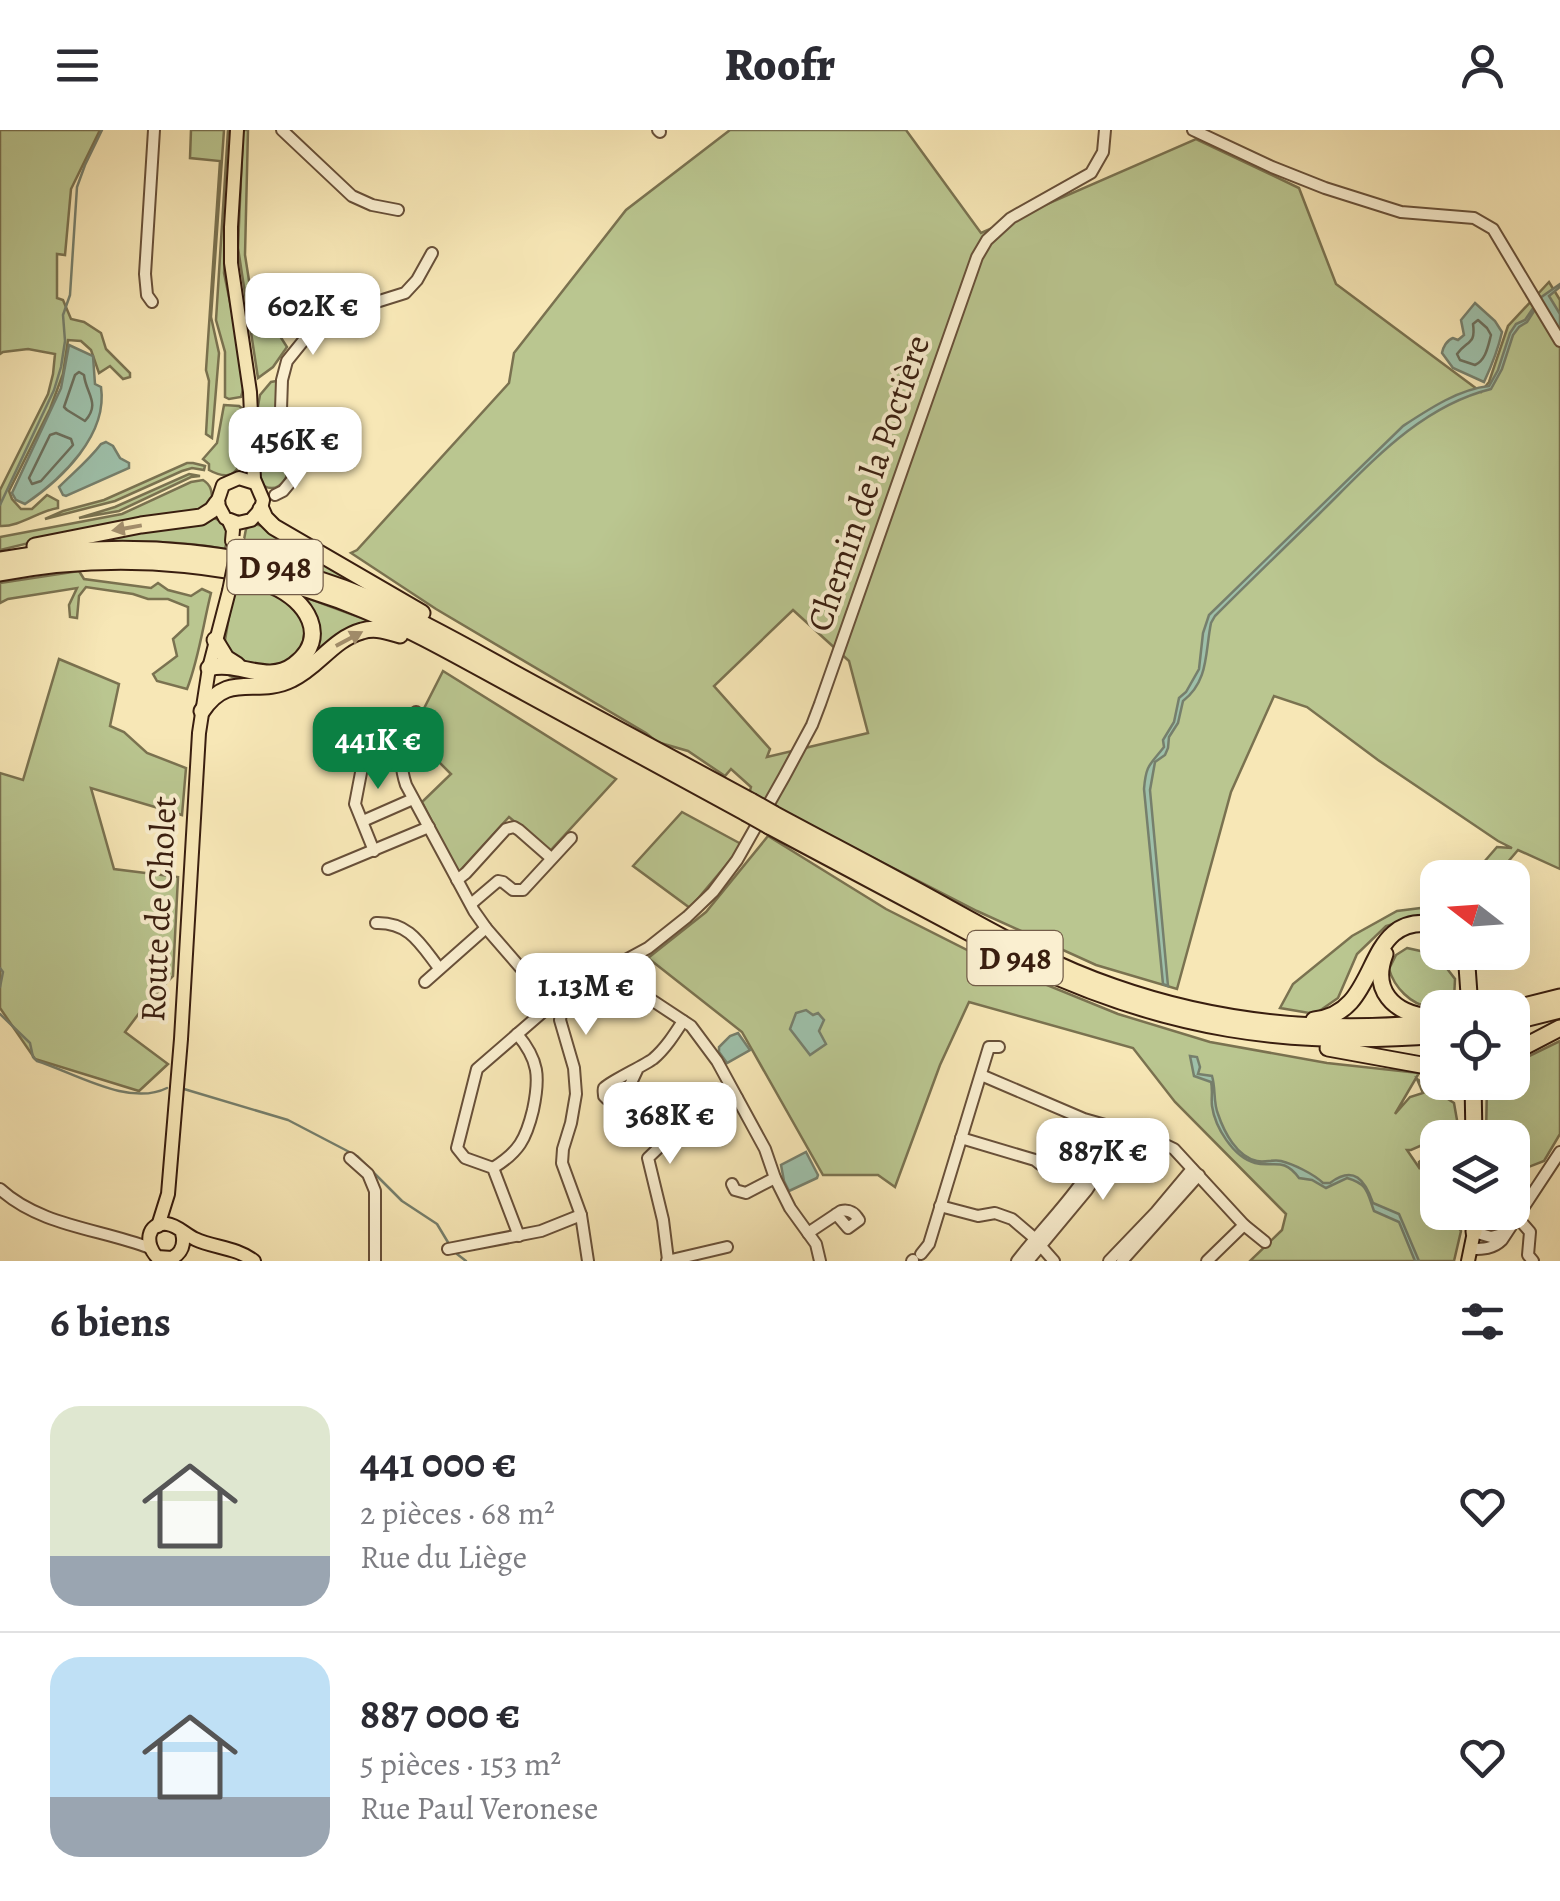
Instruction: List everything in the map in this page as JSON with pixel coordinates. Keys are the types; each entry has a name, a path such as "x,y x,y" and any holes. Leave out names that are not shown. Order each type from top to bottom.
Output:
{"highway":[{"path":"260,497 268,523 473,642 526,680"},
{"path":"0,558 108,532 201,518 217,502"},
{"name":"D 948","path":"0,558 140,548 193,552 273,566 323,581 433,629 748,807"},
{"name":"D 948","path":"0,574 70,563 177,563 294,584 390,622 446,650 748,807 995,947 1067,982 1116,1001 1217,1028 1281,1037 1347,1040 1420,1036"},
{"path":"209,668 224,665 262,673 284,670 308,646 311,621 300,602 284,590 241,572"},
{"path":"202,711 215,694 225,689 291,680 346,638 371,629 446,650"},
{"path":"216,634 226,658 241,668"},
{"path":"209,668 242,686"},
{"name":"D 948","path":"772,820 1014,944 1071,970 1158,1001 1250,1020 1346,1028 1420,1022"},
{"path":"1250,1020 1313,1020 1334,1015 1356,996 1379,949 1390,936 1420,925"},
{"path":"1420,930 1402,936 1385,954 1380,974 1386,994 1396,1006 1420,1016"},
{"path":"1530,1005 1560,997"},
{"path":"1530,1018 1560,1010"},
{"path":"1530,1044 1560,1028"},
{"path":"1281,1037 1420,1065"}],"main road":[{"path":"237,130 231,263 250,392 251,453 260,497 255,517 238,523 229,520 217,502 223,485 239,478 247,468 251,453"},
{"path":"239,478 260,497"},
{"name":"Route de Cholet","path":"229,520 236,542"},
{"name":"Route de Cholet","path":"154,1229 168,1194 202,711 236,542 247,522"},
{"name":"Route de Cholet","path":"168,1194 178,1230"},
{"path":"211,1246 167,1259 155,1255 154,1229 178,1230 254,1261"},
{"path":"178,1230 183,1245 178,1256"},
{"path":"1470,1255 1474,1232"}],"street":[{"path":"152,302 144,274 154,130"},
{"path":"282,130 352,196 372,206 398,210"},
{"name":"Chemin de la Poctière","path":"493,1168 465,1158 456,1148 476,1069 578,986 648,948 686,918 713,892 745,848 812,725 976,257 986,240 1011,218 1091,172 1104,152 1105,130"},
{"path":"1194,130 1272,168 1325,188 1401,212 1485,222 1560,340"},
{"path":"260,497 283,491 292,479 290,460 280,439 286,360 308,335 338,314 404,293 417,280 432,253"},
{"path":"416,712 402,747 400,766 413,799 486,928 557,1005 574,1068 576,1094 562,1163 581,1215 588,1261"},
{"path":"360,750 364,757 355,804 374,851"},
{"path":"363,821 413,799"},
{"path":"328,869 429,827"},
{"path":"457,880 506,829 519,830 551,858"},
{"path":"471,904 498,881 512,890 523,890 571,838"},
{"path":"376,923 412,932 439,968"},
{"path":"425,982 486,928"},
{"path":"557,1005 600,1011 641,993 694,1030 765,1149 790,1208 816,1244 820,1261"},
{"path":"638,1068 667,1045 683,1021"},
{"path":"517,1034 533,1057 538,1085 522,1144 493,1168 519,1236"},
{"path":"915,1259 929,1244 990,1047 999,1047"},
{"path":"981,1075 1115,1129 1166,1144 1265,1242"},
{"path":"727,1247 668,1261 648,1158 674,1134 737,1098"},
{"path":"1028,1261 1115,1129"},
{"path":"961,1138 1040,1164"},
{"path":"1530,1197 1560,1152"},
{"path":"350,1158 368,1174 375,1191 376,1259"},
{"path":"1109,1261 1195,1172"},
{"path":"1122,1261 1195,1172"},
{"path":"732,1184 735,1190 746,1193 775,1178"},
{"path":"0,1189 38,1213 122,1239 155,1255"},
{"path":"940,1206 978,1216 995,1213 1012,1219 1054,1261"},
{"path":"808,1233 836,1214"},
{"path":"448,1249 541,1231 581,1215"},
{"path":"1207,1261 1244,1225"},
{"path":"122,1239 154,1229"},
{"path":"1528,1230 1528,1255 1533,1261"},
{"path":"1474,1232 1491,1237 1507,1232"},
{"path":"1470,1255 1496,1246 1507,1232"},
{"path":"1017,1261 1038,1244"}],"shaded area":[{"path":"0,130 100,130 71,189 65,255 57,254 57,298 63,300 71,319 101,333 106,349 130,377 123,379 110,366 99,373 91,350 81,341 68,340 63,374 50,409 9,491 21,509 32,509 47,495 58,501 58,508 0,526 0,490 48,394 55,354 28,349 0,354"},
{"path":"191,130 224,130 211,317 219,353 212,438 206,434 206,370 220,161 190,158"},
{"path":"228,130 233,130 224,273 244,386 241,397 229,399 225,397 225,352 216,320"},
{"path":"243,130 248,130 245,255 255,319 267,316 287,347 273,367 258,378 238,248"},
{"path":"730,130 906,130 981,233 1196,139 1299,188 1336,284 1481,392 1489,382 1508,326 1549,282 1560,300 1560,869 1518,850 1509,860 1486,860 1497,847 1512,848 1378,760 1307,707 1274,696 1231,792 1177,989 1096,965 977,911 749,794 751,787 731,769 725,776 688,751 657,742 351,553 509,383 514,353 626,210","holes":["793,610 849,661 868,733 767,757 770,749 714,686"]},
{"path":"276,381 276,449 284,458 278,466 288,474 272,488 264,486 258,474 258,406 260,395"},
{"path":"224,405 243,409 245,431 238,467 228,475 220,475 209,470 203,459 217,443"},
{"path":"187,463 205,466 204,470 182,471 115,501 45,519 104,500"},
{"path":"189,474 200,476 119,511 79,518 115,507"},
{"path":"203,480 210,488 212,500 201,511 0,550 0,537 122,514"},
{"path":"211,517 229,531 225,549 136,541 83,542"},
{"path":"253,524 264,526 374,591 242,550 246,529"},
{"path":"79,571 84,579 151,588 158,583 191,596 202,589 211,593 187,689 157,681 153,674 177,656 173,639 188,625 188,607 168,599 86,587 79,596 77,618 70,617 69,605 77,588 0,603 0,583"},
{"path":"235,581 276,593 301,616 305,632 301,647 290,659 276,666 259,667 241,661 224,646"},
{"path":"291,592 386,627 348,631 299,669 276,679 252,681 230,676 232,671 256,677 280,676 303,660 309,650 312,626 301,602"},
{"path":"59,659 119,684 110,726 124,732 147,753 186,768 182,815 91,788 114,869 178,877 173,976 125,1032 168,1064 139,1091 35,1059 0,1008 0,773 23,780"},
{"path":"443,671 616,779 550,851 509,817 458,873 422,802 451,774 411,734"},
{"path":"682,812 743,845 690,908 633,866"},
{"path":"768,836 886,909 993,963 1118,1014 1210,1042 1327,1063 1419,1073 1395,1114 1410,1097 1420,1094 1420,1100 1454,1103 1457,1120 1420,1120 1420,1146 1407,1150 1420,1169 1420,1230 1460,1230 1454,1261 1250,1261 1282,1230 1286,1214 1175,1102 1133,1048 969,1002 940,1065 895,1187 878,1175 823,1175 742,1032 648,958 706,912"},
{"path":"1420,908 1420,916 1386,926 1357,954 1338,998 1315,1014 1280,1008 1293,984 1352,936 1397,911"},
{"path":"1407,948 1420,951 1420,970 1448,970 1455,979 1454,990 1420,990 1420,1004 1410,999 1391,976 1389,969 1396,955"},
{"path":"1560,1041 1560,1134 1544,1161 1530,1166 1530,1120 1486,1120 1487,1100 1530,1100 1530,1056"}],"water":[{"path":"1560,284 1549,296 1560,314 1560,326 1557,328 1536,308 1513,335 1491,389 1441,409 1397,440 1211,623 1202,675 1183,701 1165,755 1155,762 1150,790 1168,986 1163,984 1144,789 1150,765 1164,747 1163,740 1174,722 1179,698 1199,669 1209,615 1403,426 1455,395 1489,386 1516,324 1525,320 1540,298"},
{"path":"1475,303 1502,332 1484,382 1453,368 1442,353 1449,340 1464,335 1461,320"},
{"path":"69,345 93,356 95,384 101,387 97,422 90,439 67,469 25,504 12,493 61,388"},
{"path":"106,442 129,463 129,468 63,495 59,487"},
{"path":"806,1010 813,1015 818,1013 824,1020 819,1031 826,1044 810,1055 790,1029 796,1013"},
{"path":"738,1033 750,1050 727,1063 719,1047"},
{"path":"1190,1056 1197,1057 1198,1074 1212,1076 1221,1121 1232,1143 1243,1154 1257,1161 1286,1162 1323,1183 1346,1175 1358,1178 1373,1203 1399,1214 1419,1261 1415,1261 1399,1222 1374,1211 1359,1183 1347,1178 1326,1188 1299,1178 1283,1165 1255,1163 1239,1155 1217,1123 1211,1082 1194,1076"},
{"path":"806,1152 817,1178 789,1191 781,1165"}],"waterway":[{"path":"0,505 61,367 77,187 102,130"},
{"path":"0,968 0,987"},
{"path":"0,1014 30,1043 37,1061 119,1091 152,1093 167,1088"},
{"path":"184,1089 288,1120 357,1156 402,1201 437,1224 449,1244"},
{"path":"457,1254 466,1261"}]}
